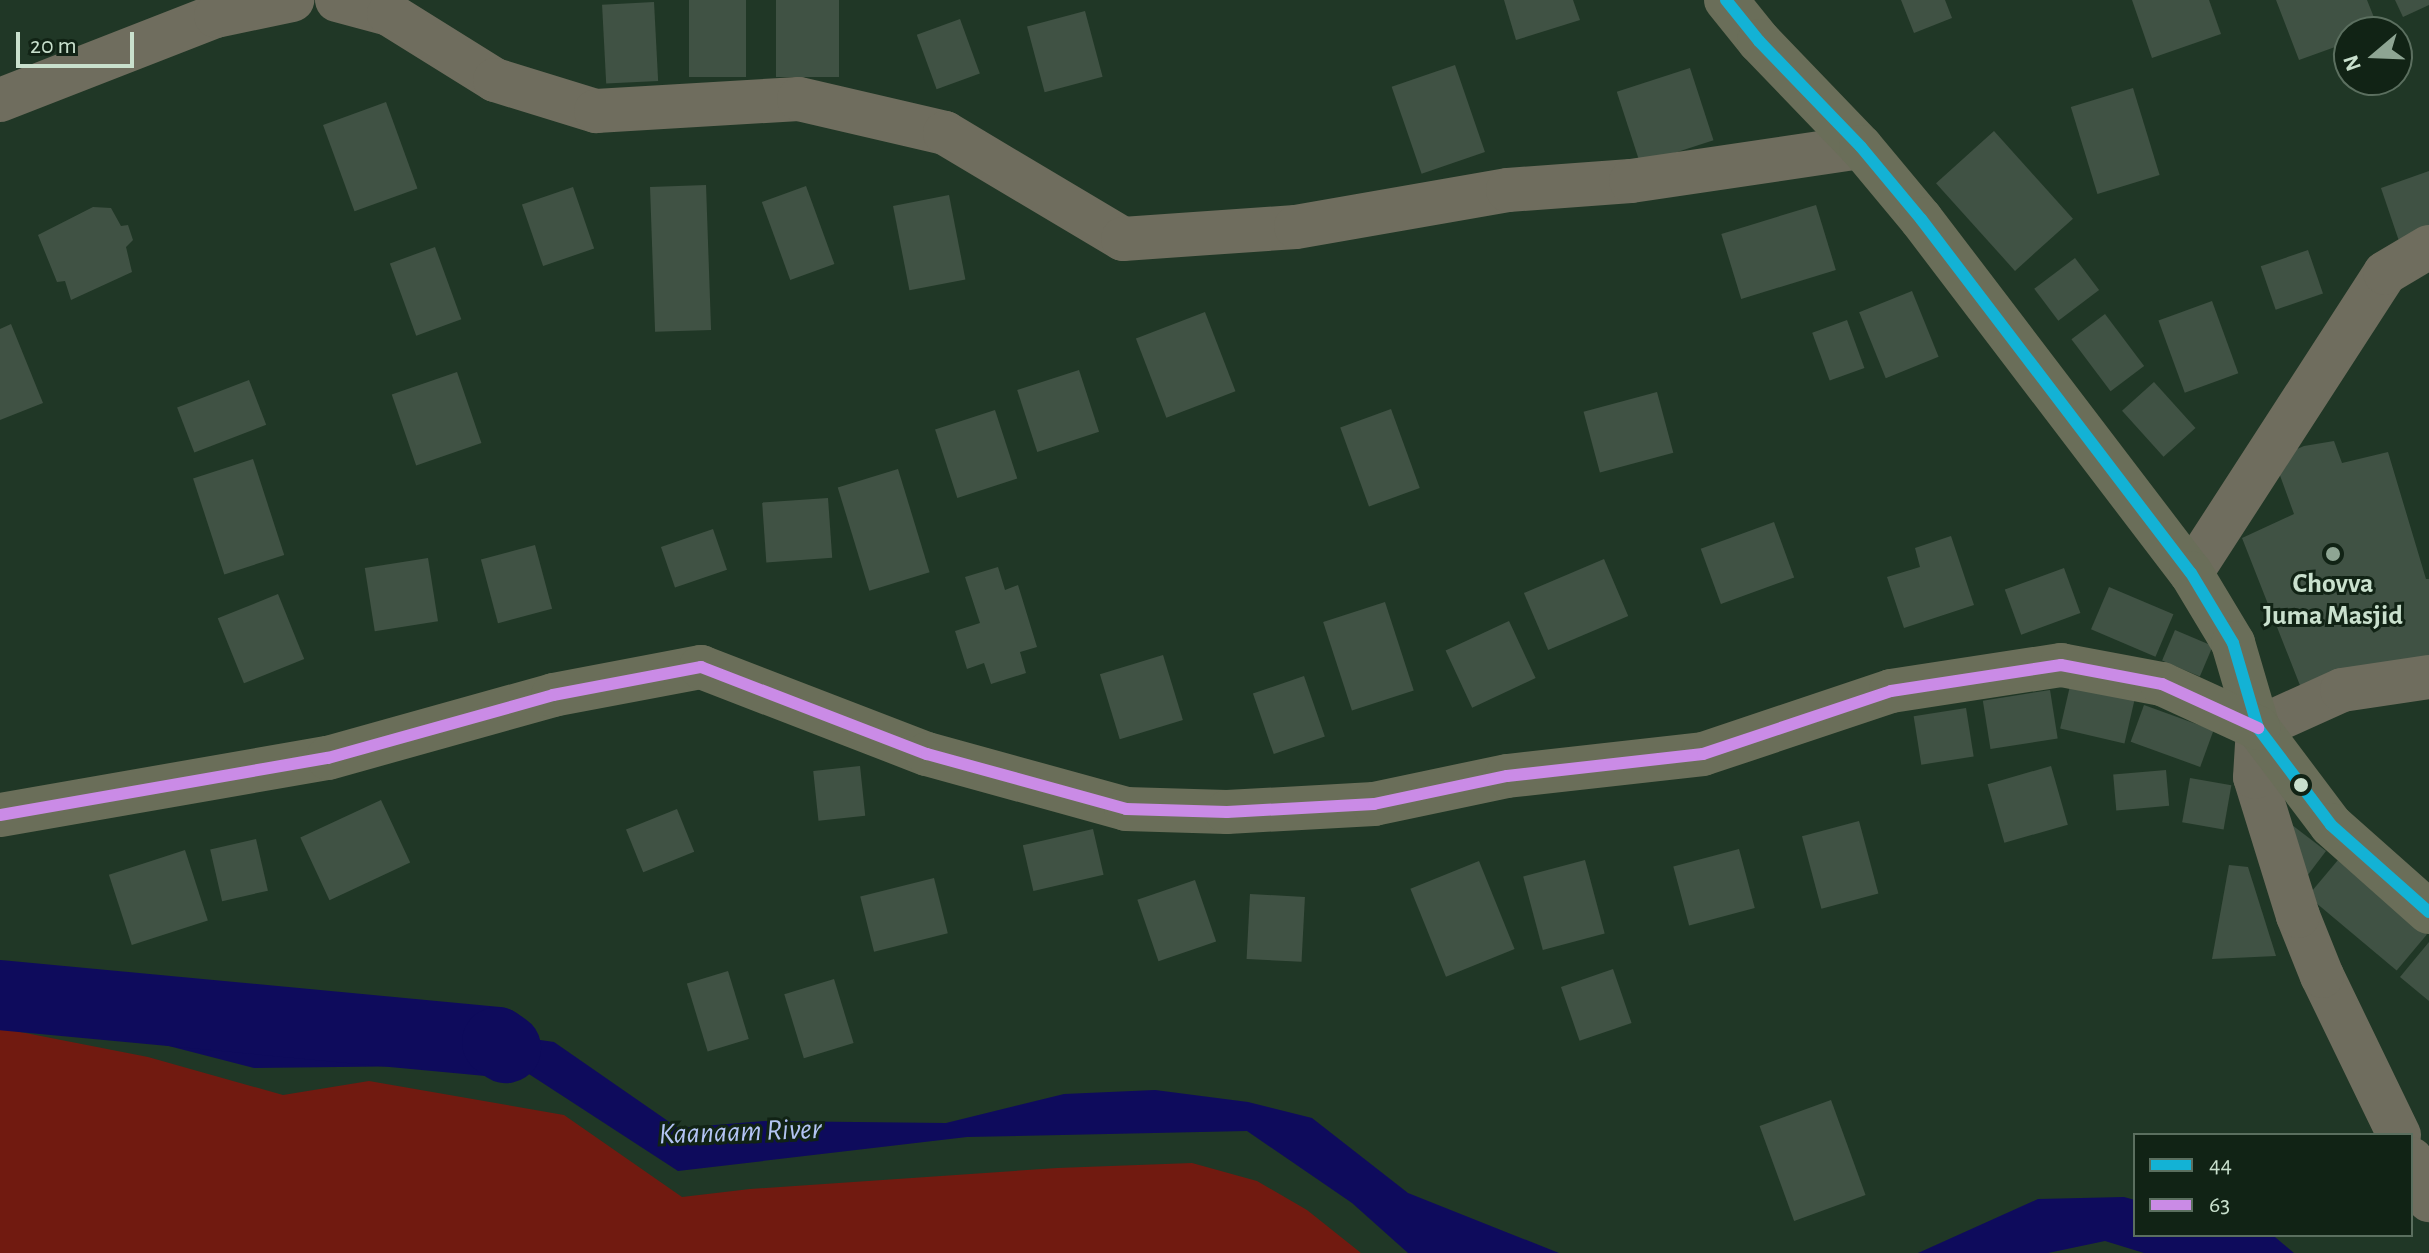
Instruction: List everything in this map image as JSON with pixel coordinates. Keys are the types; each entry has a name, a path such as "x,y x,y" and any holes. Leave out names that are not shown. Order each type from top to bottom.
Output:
{"main road":[{"path":"1726,0 1759,41 1861,147 1921,219 2191,573 2233,643 2258,728 2331,825 2429,912"},
{"path":"0,815 328,758 553,695 701,667 927,754 1126,809 1227,812 1374,804 1507,776 1703,754 1891,691 2061,665 2162,684 2258,728"}],"street":[{"path":"0,100 216,16 292,0"},
{"path":"337,0 389,14 495,80 596,111 799,99 945,133 1123,239 1296,227 1508,190 1631,181 1861,147"},
{"path":"2191,573 2385,273 2429,247"},
{"path":"2398,1133 2322,976 2293,903 2255,777 2258,728 2342,690 2429,677"},
{"path":"2413,1164 2429,1200"}],"shaded area":[{"path":"0,1028 148,1057 283,1095 369,1081 564,1115 682,1197 750,1189 1057,1168 1192,1163 1257,1181 1307,1210 1361,1253 0,1253"}],"water":[{"path":"148,985 213,1015 416,1034 506,1035 554,1042 678,1128 765,1121 946,1123 1064,1094 1155,1090 1248,1102 1312,1118 1408,1193 1559,1253 1408,1253 1352,1203 1247,1131 967,1137 678,1171 515,1065 254,1068 161,1044"},
{"path":"2124,1197 2133,1199 2133,1237 2275,1237 2294,1253 2144,1253 2105,1241 2048,1253 1918,1253 2038,1199"}],"building":[{"path":"689,0 746,0 746,77 689,77"},
{"path":"776,0 839,0 839,77 776,77"},
{"path":"1504,0 1573,0 1580,20 1516,40"},
{"path":"1901,0 1945,0 1952,18 1914,33"},
{"path":"2132,0 2209,0 2221,34 2152,58"},
{"path":"2276,0 2367,0 2373,16 2333,16 2333,48 2299,60"},
{"path":"2395,0 2429,0 2429,5 2403,16"},
{"path":"654,2 658,81 606,84 602,5"},
{"path":"1085,11 1103,77 1045,92 1027,27"},
{"path":"960,19 980,74 937,89 917,35"},
{"path":"1455,65 1485,152 1422,174 1392,87"},
{"path":"1690,68 1713,140 1640,164 1617,92"},
{"path":"2133,88 2160,175 2097,194 2071,107"},
{"path":"386,102 417,188 355,211 323,125"},
{"path":"1994,131 2073,219 2015,271 1936,183"},
{"path":"2429,171 2429,234 2400,244 2381,188"},
{"path":"706,185 711,330 655,332 650,187"},
{"path":"806,186 834,264 790,280 762,202"},
{"path":"573,187 594,248 543,266 522,205"},
{"path":"949,195 965,279 909,290 893,206"},
{"path":"1816,205 1836,270 1741,299 1721,234"},
{"path":"93,207 111,208 121,226 128,225 133,240 126,247 132,272 71,300 65,281 57,282 38,235"},
{"path":"435,247 461,319 416,336 390,263"},
{"path":"2308,250 2323,293 2276,310 2261,266"},
{"path":"2075,258 2099,290 2058,321 2034,289"},
{"path":"1912,291 1939,357 1886,378 1859,312"},
{"path":"2212,301 2238,373 2185,393 2158,320"},
{"path":"1205,312 1235,391 1166,418 1136,339"},
{"path":"2105,314 2144,366 2111,391 2071,339"},
{"path":"1847,320 1864,368 1830,381 1812,333"},
{"path":"11,324 43,403 0,420 0,329"},
{"path":"1079,370 1099,432 1037,452 1017,390"},
{"path":"457,372 481,443 416,465 392,394"},
{"path":"249,380 266,425 194,452 177,408"},
{"path":"2154,382 2195,428 2164,457 2122,411"},
{"path":"1657,392 1673,453 1600,473 1584,412"},
{"path":"1391,409 1420,488 1369,506 1340,427"},
{"path":"995,410 1017,478 957,498 935,429"},
{"name":"Chovva Juma Masjid","path":"2334,441 2342,463 2388,452 2426,579 2429,579 2429,658 2301,688 2242,538 2294,514 2274,459 2304,446"},
{"path":"253,459 284,555 224,575 193,478"},
{"path":"898,469 930,572 869,591 838,487"},
{"path":"828,498 832,558 766,562 762,503"},
{"path":"1774,522 1794,577 1721,604 1701,549"},
{"path":"713,529 727,570 675,588 661,547"},
{"path":"1951,536 1974,605 1904,628 1887,577 1920,567 1915,548"},
{"path":"535,545 552,609 498,623 481,559"},
{"path":"428,558 438,621 375,631 365,568"},
{"path":"1604,559 1628,616 1548,650 1524,593"},
{"path":"998,567 1005,590 1018,585 1037,647 1020,652 1026,673 991,684 984,663 967,669 955,631 980,623 965,577"},
{"path":"2064,568 2080,613 2021,635 2005,590"},
{"path":"2109,587 2173,614 2155,657 2091,629"},
{"path":"278,594 304,659 244,683 218,618"},
{"path":"1385,602 1414,690 1352,711 1323,622"},
{"path":"1509,621 1536,678 1472,708 1446,651"},
{"path":"2175,630 2213,646 2200,676 2162,660"},
{"path":"1163,655 1183,720 1120,739 1100,674"},
{"path":"2073,673 2137,688 2124,743 2060,729"},
{"path":"1304,676 1325,737 1274,754 1253,694"},
{"path":"2050,690 2058,738 1991,749 1983,701"},
{"path":"2144,705 2214,730 2200,767 2131,742"},
{"path":"1966,708 1974,756 1921,765 1914,716"},
{"path":"860,766 865,816 818,821 813,771"},
{"path":"2051,766 2068,825 2004,843 1988,784"},
{"path":"2166,770 2169,806 2116,810 2113,775"},
{"path":"2190,778 2231,785 2224,830 2182,822"},
{"path":"381,800 410,863 329,900 300,838"},
{"path":"677,809 694,852 643,872 626,830"},
{"path":"1859,821 1878,893 1821,909 1802,836"},
{"path":"2292,825 2326,851 2304,880"},
{"path":"1093,829 1104,875 1033,891 1023,845"},
{"path":"256,839 268,891 222,901 210,850"},
{"path":"1739,849 1755,908 1689,926 1673,867"},
{"path":"185,850 208,920 132,945 109,875"},
{"path":"1585,860 1605,933 1543,950 1523,877"},
{"path":"2338,860 2427,935 2397,971 2308,896"},
{"path":"1479,861 1515,949 1446,977 1410,889"},
{"path":"2229,865 2248,867 2276,956 2212,959"},
{"path":"934,878 948,933 874,952 860,896"},
{"path":"1195,880 1216,941 1158,961 1137,900"},
{"path":"1250,894 1305,897 1302,962 1247,959"},
{"path":"2429,942 2429,1001 2400,977"},
{"path":"1613,969 1632,1023 1580,1041 1561,987"},
{"path":"728,971 749,1039 708,1051 687,984"},
{"path":"834,979 854,1043 804,1058 784,994"},
{"path":"1831,1100 1866,1195 1794,1221 1760,1126"}],"waterway":[{"name":"Kaanaam River","path":"0,995 497,1042 506,1048"}],"transit line":[{"name":"44","path":"1726,0 1759,41 1861,147 1921,219 2191,573 2233,643 2258,728 2331,825 2429,912"},
{"name":"63","path":"0,815 328,758 553,695 701,667 927,754 1126,809 1227,812 1374,804 1507,776 1703,754 1891,691 2061,665 2162,684 2258,728"}],"place":[{"name":"Chovva Juma Masjid","path":"2333,554"}]}
